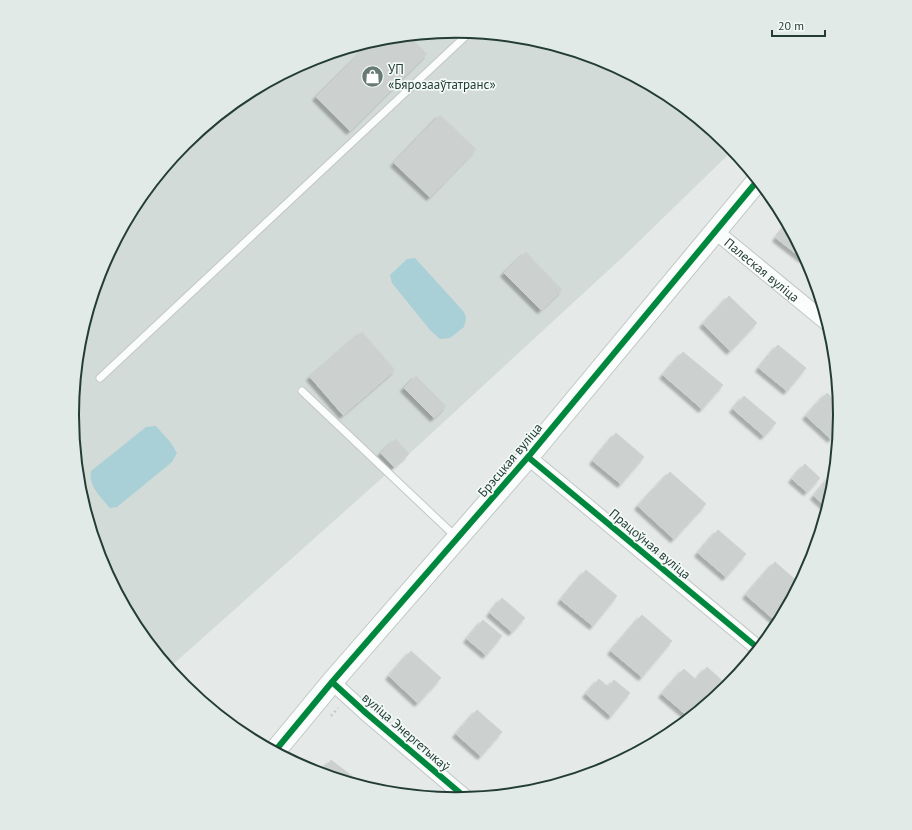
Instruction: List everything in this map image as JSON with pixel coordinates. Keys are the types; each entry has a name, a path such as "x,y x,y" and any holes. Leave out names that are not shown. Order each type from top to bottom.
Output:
{"street":[{"name":"Брэсцкая вуліца","path":"278,747 332,682 528,457 754,184"},
{"name":"Палеская вуліца","path":"715,231 820,317"},
{"name":"Працоўная вуліца","path":"528,457 755,645"},
{"name":"вуліца Энергетыкаў","path":"332,682 459,792"}],"lane":[{"path":"100,378 463,38"},
{"path":"302,391 458,538"}],"shaded area":[{"path":"456,38 505,41 530,45 577,58 600,67 623,77 665,102 686,116 723,148 729,154 625,255 409,454 173,664 157,645 118,582 99,536 92,513 82,464 79,415 80,390 86,341 92,317 99,294 118,248 130,226 157,185 189,148 226,116 247,102 289,77 312,67 335,58 382,45 407,41"}],"water":[{"path":"415,258 464,312 466,318 464,327 450,338 440,339 430,330 392,283 390,275 407,259"},
{"path":"156,426 171,443 177,453 172,462 117,507 110,508 93,486 91,482 91,471 146,427"}],"building":[{"name":"УП «Бярозааўтатранс»","path":"413,40 427,54 350,131 316,97 364,49"},
{"path":"440,115 476,149 430,197 394,163"},
{"path":"783,229 797,254 776,238"},
{"path":"526,252 562,290 541,310 504,273"},
{"path":"729,296 757,323 730,351 703,324"},
{"path":"362,332 395,370 343,415 310,377"},
{"path":"778,345 806,368 787,391 759,368"},
{"path":"683,352 723,385 702,409 663,375"},
{"path":"416,376 446,406 434,418 404,388"},
{"path":"827,393 832,398 833,415 831,439 806,416"},
{"path":"744,396 776,423 764,436 733,409"},
{"path":"616,433 644,457 621,484 593,461"},
{"path":"396,439 409,454 394,467 381,453"},
{"path":"805,464 820,478 807,492 792,479"},
{"path":"670,472 706,504 674,539 638,506"},
{"path":"827,480 822,504 814,496"},
{"path":"718,530 746,554 726,577 698,553"},
{"path":"775,562 795,580 773,618 746,595"},
{"path":"586,570 617,596 593,626 561,600"},
{"path":"502,598 525,618 512,632 490,613"},
{"path":"642,615 672,641 642,677 611,651"},
{"path":"483,620 502,636 486,655 467,639"},
{"path":"411,651 441,678 418,703 389,676"},
{"path":"707,667 723,682 686,714 662,694 684,669 696,680"},
{"path":"599,679 608,687 614,680 630,693 611,716 586,694"},
{"path":"477,710 502,732 481,756 456,734"},
{"path":"331,760 354,778 335,772 325,768"}],"cycle path":[{"path":"278,747 332,682 528,457 754,184"},
{"path":"528,457 755,645"},
{"path":"332,682 459,792"}],"place":[{"name":"УП «Бярозааўтатранс»","path":"372,76"}]}
